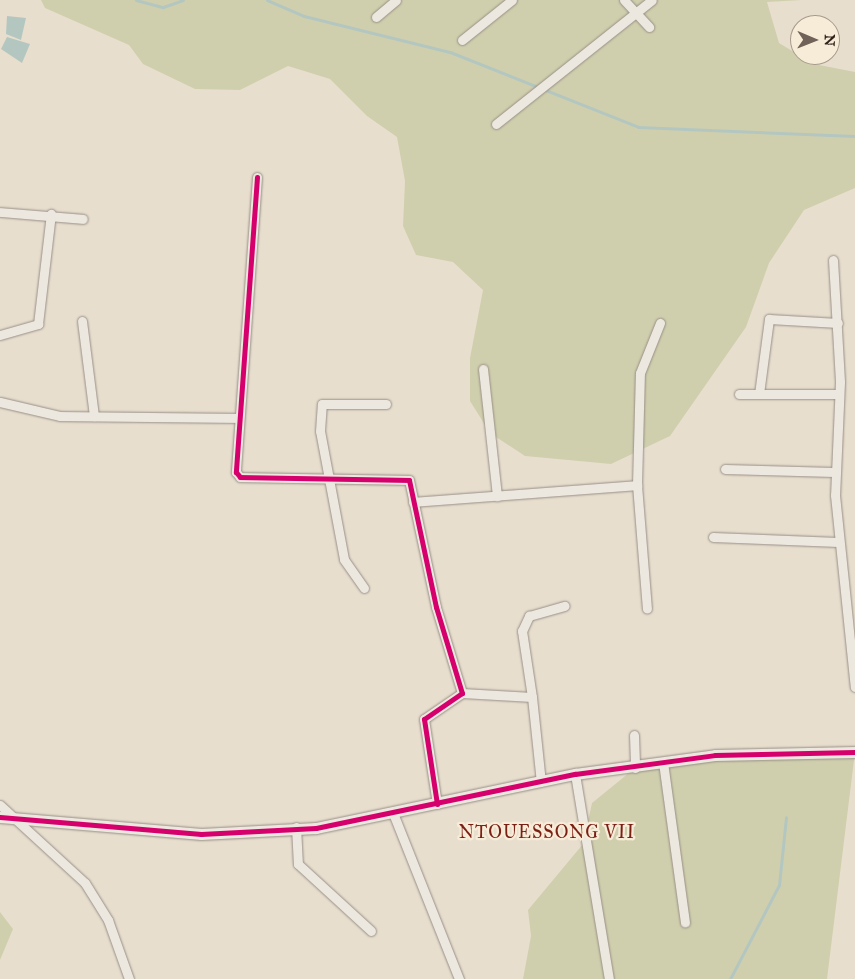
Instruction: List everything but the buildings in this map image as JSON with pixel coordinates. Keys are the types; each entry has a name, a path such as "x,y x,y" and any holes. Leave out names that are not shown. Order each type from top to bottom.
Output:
{"street":[{"path":"376,17 396,0"},
{"path":"462,40 512,0"},
{"path":"624,0 638,11 649,27"},
{"path":"496,124 542,84 652,0"},
{"path":"257,177 239,418 238,476 404,478 410,484 462,692"},
{"path":"0,212 51,214 83,219"},
{"path":"0,334 38,324 51,214"},
{"path":"833,260 838,323 839,394 834,472 838,542 855,687"},
{"path":"759,394 769,320 838,323"},
{"path":"82,321 94,416"},
{"path":"647,609 637,484 640,373 660,322"},
{"path":"483,369 497,496"},
{"path":"739,394 839,394"},
{"path":"0,402 60,416 239,418"},
{"path":"364,588 344,560 320,431 322,404 386,404"},
{"path":"725,469 834,472"},
{"path":"413,502 637,484"},
{"path":"713,537 838,542"},
{"path":"541,782 532,697 522,631 528,616 564,606"},
{"path":"437,804 424,719 462,692 532,697"},
{"path":"634,735 635,768"},
{"path":"0,817 202,834 296,828 393,814 575,774 635,768 663,762 715,755 855,752"},
{"path":"663,762 685,922"},
{"path":"575,774 608,979"},
{"path":"0,805 21,820 85,883 108,920 129,979"},
{"path":"393,814 459,979"},
{"path":"296,828 298,864 371,931"}],"green space":[{"path":"41,0 802,0 767,2 779,43 790,50 790,65 819,65 855,72 855,188 804,210 769,263 746,327 670,436 611,464 525,456 490,433 470,401 470,358 483,290 453,262 416,255 403,226 405,181 397,137 367,116 330,79 288,66 240,90 195,89 143,64 129,45 45,8"},
{"path":"855,752 827,979 523,979 531,936 528,910 583,844 592,803 635,768 663,762"},
{"path":"0,912 13,929 0,960"}],"water":[{"path":"7,16 26,18 21,40 6,34"},
{"path":"7,37 30,44 22,63 1,49"}],"waterway":[{"path":"136,0 163,7 183,0"},
{"path":"267,0 304,16 450,52 638,127 855,136"},
{"path":"730,979 779,885 786,817"}],"cycle path":[{"path":"257,177 236,472 240,477 409,480 436,607 462,693 424,719 437,804"},
{"path":"0,817 201,834 316,828 575,774 715,755 855,752"}],"district":[{"name":"NTOUESSONG VII","path":"547,832"}]}
